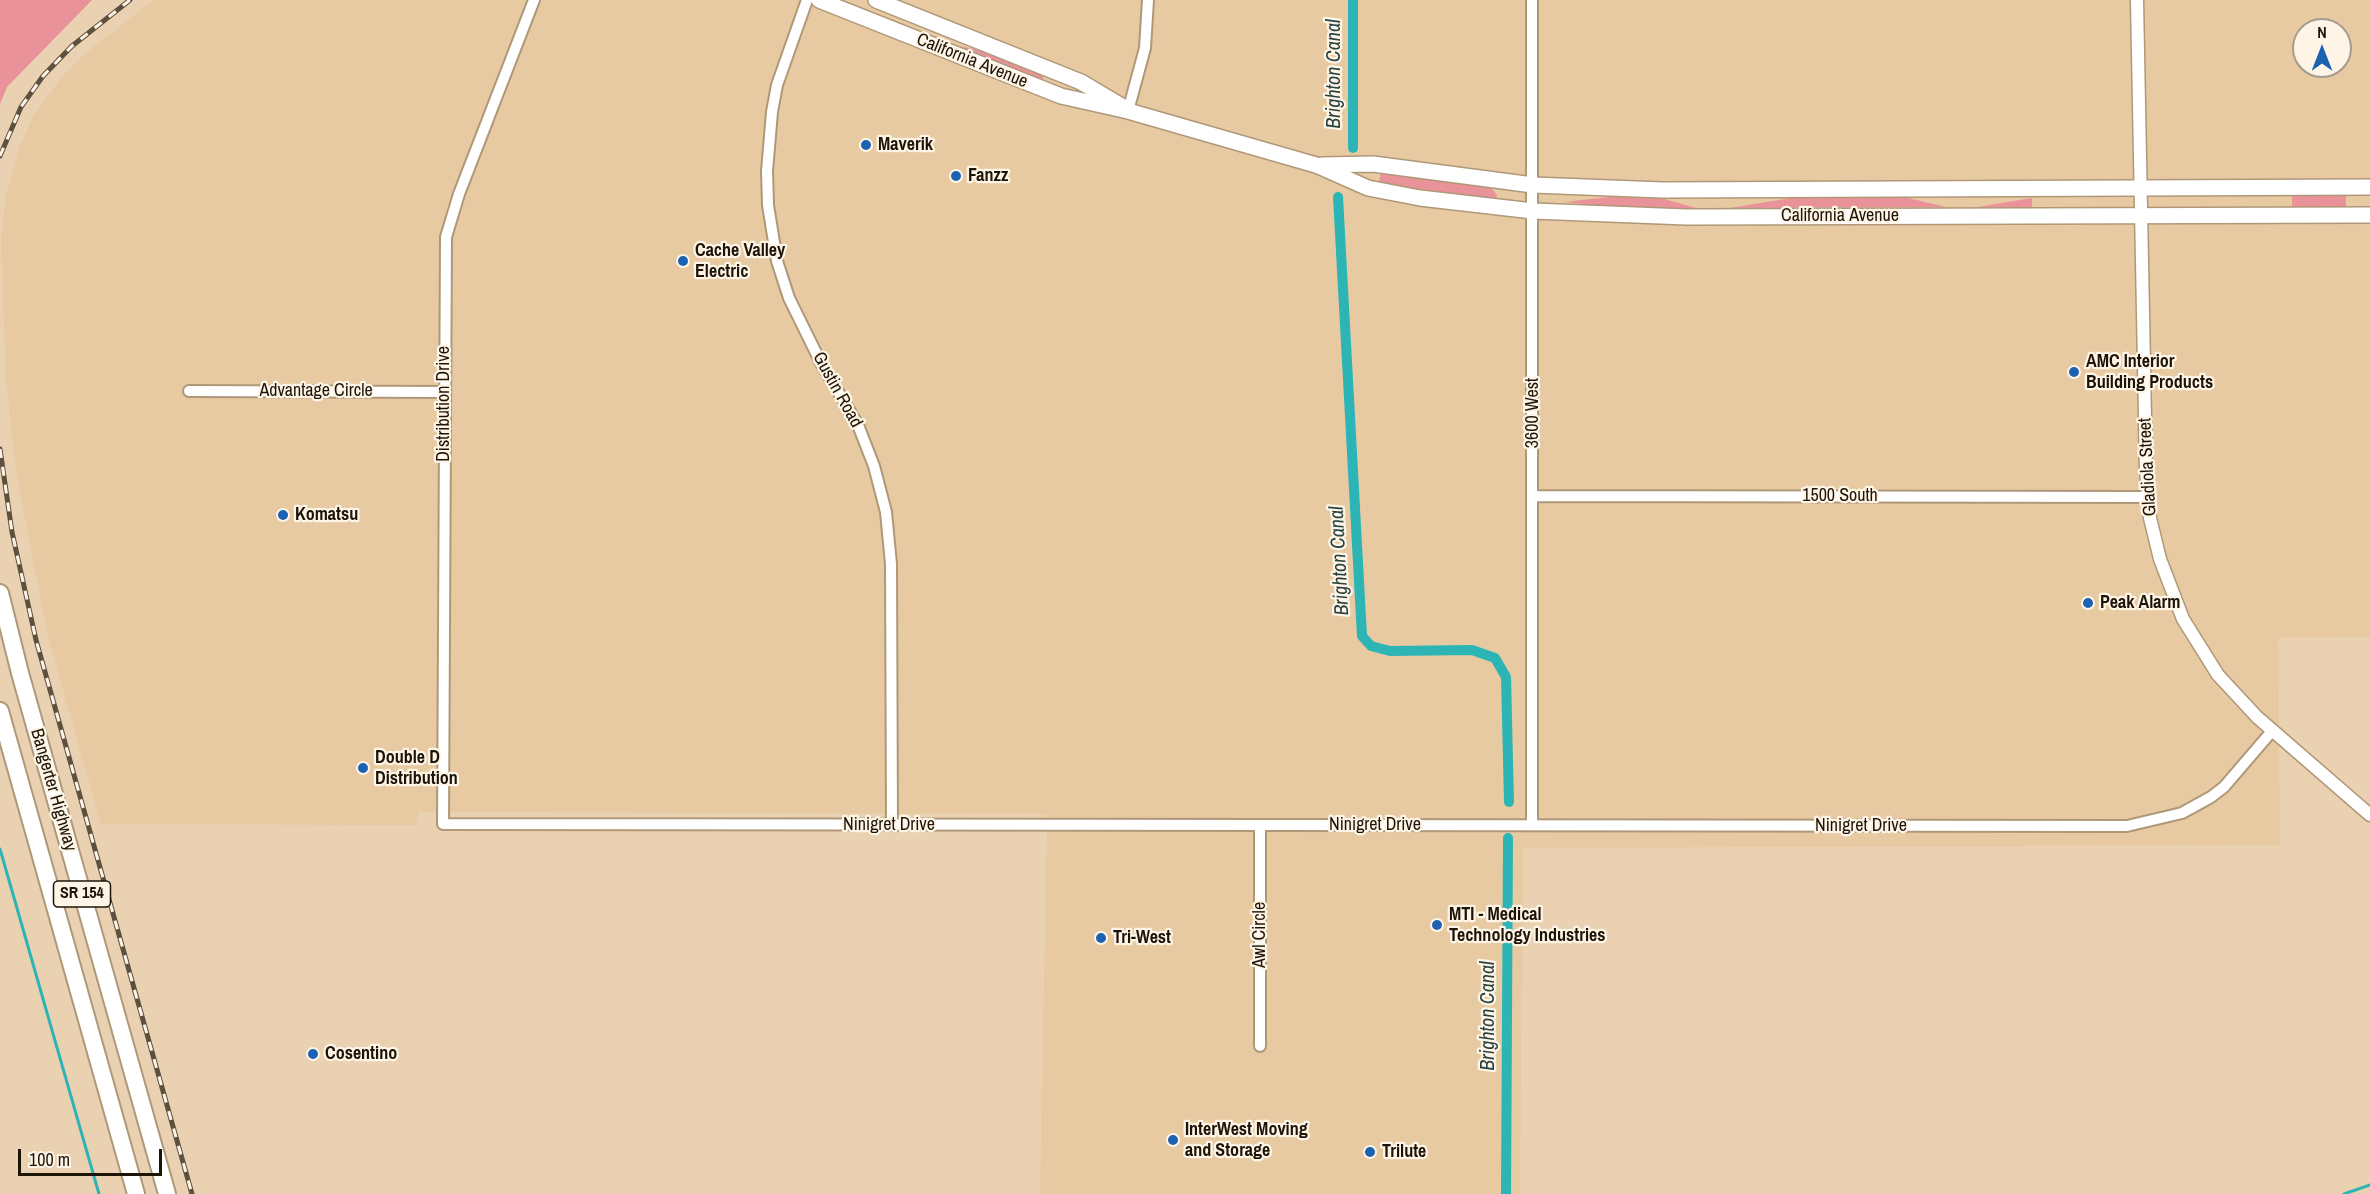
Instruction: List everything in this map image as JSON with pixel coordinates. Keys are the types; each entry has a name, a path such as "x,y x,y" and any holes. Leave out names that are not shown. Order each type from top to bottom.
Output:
{"highway":[{"name":"Bangerter Highway","path":"0,593 20,673 167,1194"},
{"name":"Bangerter Highway","path":"0,711 136,1194"}],"main road":[{"name":"California Avenue","path":"819,0 1053,93 1128,111 1316,165 1378,190 1436,200 1533,211 1711,216 2370,215"},
{"name":"California Avenue","path":"876,0 1081,82 1128,111"},
{"name":"California Avenue","path":"1316,165 1373,164 1533,185 1711,190 2370,187"},
{"path":"1960,189 1960,216"},
{"path":"1711,190 1711,216"}],"street":[{"name":"Distribution Drive","path":"443,825 444,262 448,226 534,0"},
{"name":"Gustin Road","path":"807,0 777,85 772,112 767,171 768,205 777,261 789,298 821,363 858,425 874,466 886,512 891,564 892,825"},
{"path":"1128,111 1145,48 1148,0"},
{"name":"3600 West","path":"1532,0 1532,825"},
{"name":"Gladiola Street","path":"2138,0 2137,76 2143,215 2148,497 2160,559 2189,631 2223,681 2272,731 2370,815"},
{"name":"Advantage Circle","path":"189,391 444,392"},
{"name":"1500 South","path":"1533,496 2148,497"},
{"name":"Ninigret Drive","path":"443,825 2127,826 2182,813 2211,797 2224,788 2272,731"},
{"name":"Awl Circle","path":"1260,825 1260,1046"}],"shaded area":[{"path":"0,0 92,0 7,87 0,104"},
{"path":"154,0 2370,0 2370,637 2278,638 2280,845 1523,848 1520,1194 1040,1194 1047,814 419,812 416,825 101,824 48,637 16,472 6,380 1,240 6,195 19,148 35,113 61,78 87,52"},
{"path":"954,45 983,51 1044,75 1041,82"},
{"path":"1381,171 1489,185 1497,195 1496,201 1445,195 1379,182"},
{"path":"2292,194 2346,194 2346,208 2292,208"},
{"path":"1627,195 1654,196 1696,208 1636,209 1564,202"},
{"path":"1810,195 1900,196 1946,207 1730,208"},
{"path":"2032,198 2032,208 1977,207"}],"waterway":[{"name":"Brighton Canal","path":"1353,0 1353,148"},
{"name":"Brighton Canal","path":"1338,197 1362,636 1371,646 1390,651 1472,650 1495,658 1506,677 1509,802"},
{"name":"Brighton Canal","path":"1506,1194 1508,838"},
{"path":"0,849 99,1194"},
{"path":"2344,1194 2370,1185"}],"railway":[{"path":"0,156 21,107 43,76 72,46 130,0"},
{"path":"0,449 12,532 36,640 192,1194"}],"place":[{"name":"Maverik","path":"866,145"},
{"name":"Fanzz","path":"956,176"},
{"name":"Cache Valley Electric","path":"683,261"},
{"name":"AMC Interior Building Products","path":"2074,372"},
{"name":"Komatsu","path":"283,515"},
{"name":"Peak Alarm","path":"2088,603"},
{"name":"Double D Distribution","path":"363,768"},
{"name":"MTI - Medical Technology Industries","path":"1437,925"},
{"name":"Tri-West","path":"1101,938"},
{"name":"Cosentino","path":"313,1054"},
{"name":"InterWest Moving and Storage","path":"1173,1140"},
{"name":"Trilute","path":"1370,1152"}]}
